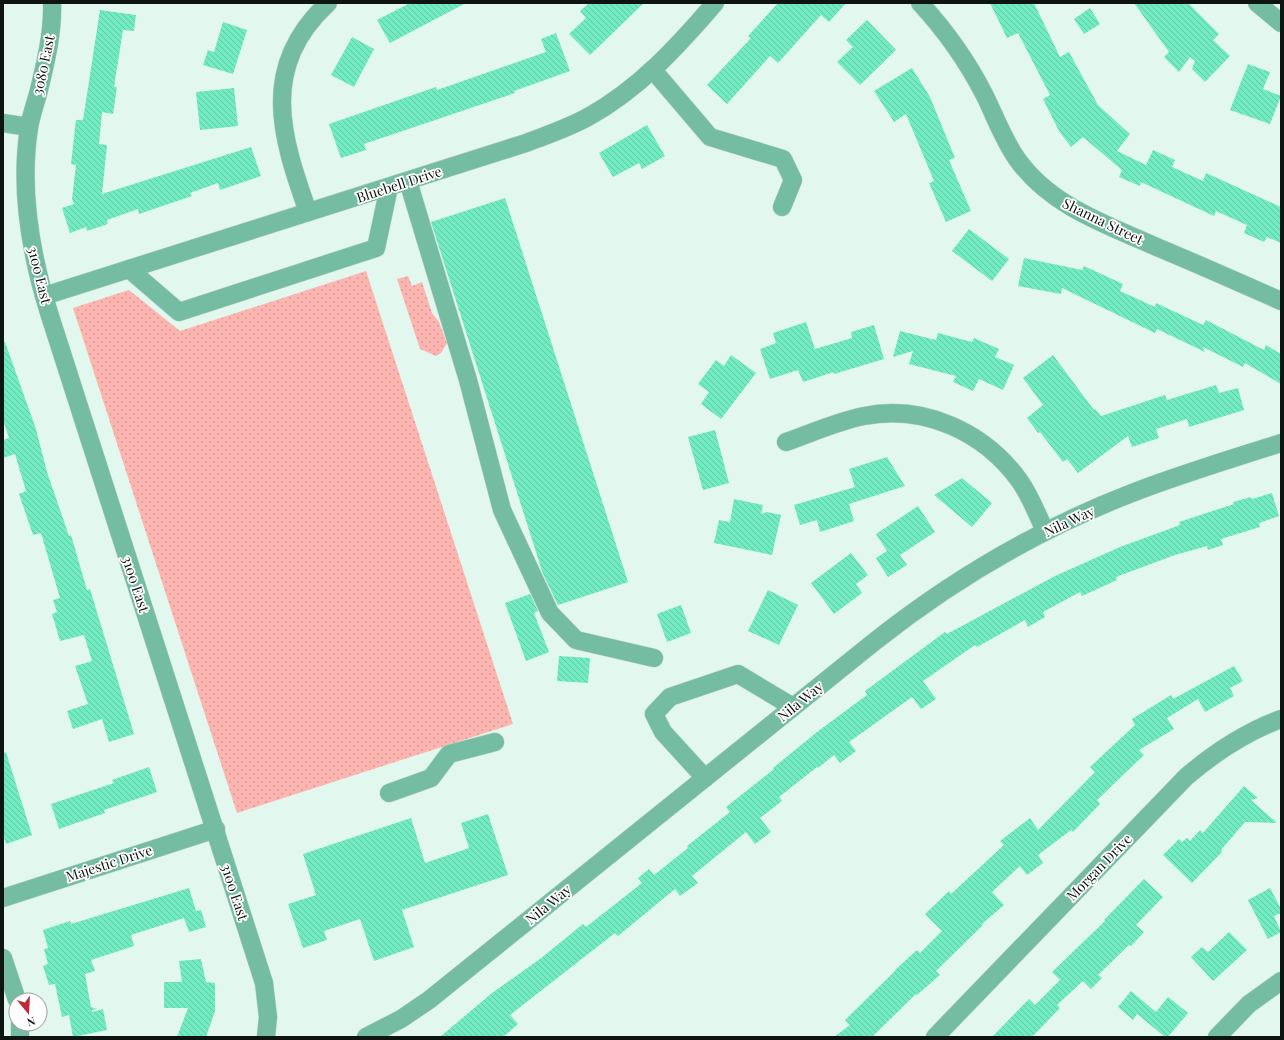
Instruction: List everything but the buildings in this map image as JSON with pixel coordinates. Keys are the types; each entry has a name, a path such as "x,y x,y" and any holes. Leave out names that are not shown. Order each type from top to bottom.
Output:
{"street":[{"name":"3080 East","path":"29,127 50,42 52,3"},
{"path":"308,212 286,145 282,115 282,95 288,64 298,41 309,24 328,3"},
{"name":"Bluebell Drive","path":"44,296 408,181 526,143 567,128 604,107 653,70 672,52 715,3"},
{"name":"Shanna Street","path":"920,3 951,40 968,66 984,94 1005,141 1017,160 1048,192 1084,214 1281,301"},
{"path":"1257,3 1281,23"},
{"path":"653,70 710,137 783,159 793,180 782,207"},
{"path":"3,123 29,127"},
{"name":"3100 East","path":"29,127 26,158 28,225 44,296 216,829 264,983 268,1017 266,1037"},
{"path":"408,181 468,380 502,510 550,613 576,640 654,658"},
{"path":"129,269 179,312 376,248 389,187"},
{"path":"786,442 865,416 906,414 945,423 964,431 981,442 1009,466 1030,497 1045,531"},
{"name":"Nila Way","path":"366,1037 401,1019 429,1000 904,618 972,573 1045,531 1132,493 1190,472 1281,443"},
{"path":"705,778 663,732 654,714 670,697 738,674 793,706"},
{"name":"Morgan Drive","path":"935,1037 1186,777 1226,747 1281,719"},
{"path":"389,794 431,778 449,754 495,742"},
{"name":"Majestic Drive","path":"3,898 216,829"},
{"path":"3,958 14,992"},
{"path":"1217,1037 1249,1004 1281,981"}],"shaded area":[{"path":"366,271 513,724 237,813 73,308 129,290 180,331"},
{"path":"408,276 412,286 422,282 432,313 439,322 447,343 441,353 436,356 420,349 397,279"}]}
